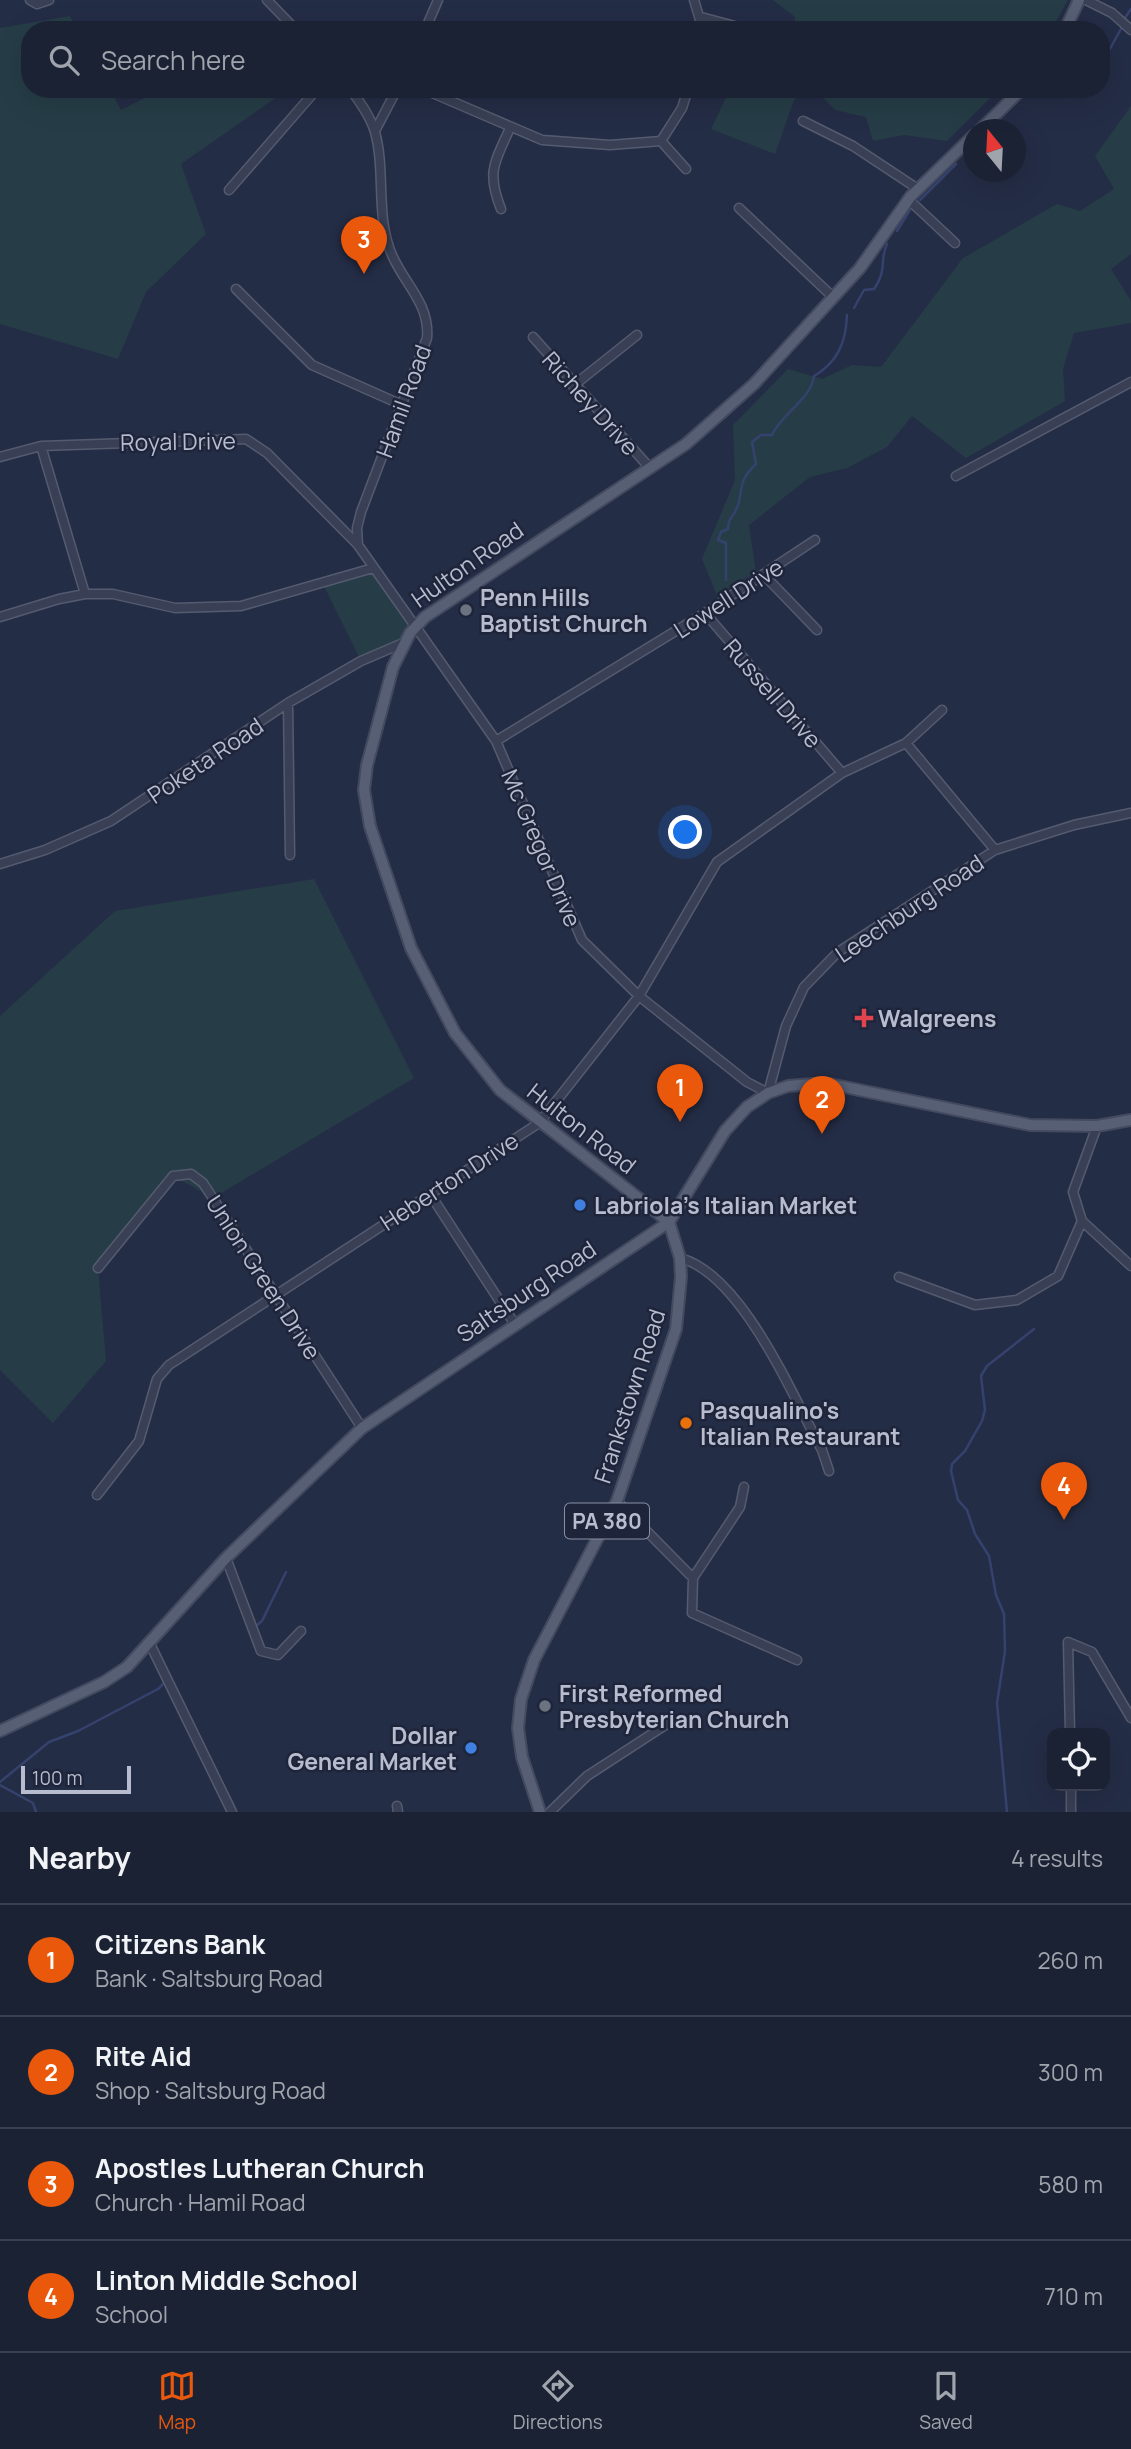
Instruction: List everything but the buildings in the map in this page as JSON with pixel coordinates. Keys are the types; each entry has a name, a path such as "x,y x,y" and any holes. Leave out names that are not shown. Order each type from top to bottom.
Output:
{"main road":[{"path":"1069,21 1079,0"},
{"path":"991,119 1012,98"},
{"name":"Hulton Road","path":"668,1222 500,1090 455,1033 411,948 370,826 364,790 367,765 393,667 403,643 416,625 686,444 719,418 834,298 860,268 918,188 963,145"},
{"name":"Saltsburg Road","path":"0,1731 104,1682 128,1667 226,1558 362,1428 514,1323 668,1222 725,1131 747,1107 768,1093 788,1086 825,1083 1030,1125 1097,1126 1131,1120"},
{"name":"Frankstown Road","path":"540,1812 522,1757 518,1728 521,1699 534,1660 617,1501 676,1329 681,1301 680,1258 668,1222"}],"street":[{"path":"33,2 48,0"},
{"path":"267,0 287,21"},
{"path":"429,21 438,0"},
{"path":"694,0 702,21"},
{"path":"1086,0 1112,13 1131,30"},
{"path":"701,17 716,21"},
{"path":"229,190 309,98"},
{"name":"Hamil Road","path":"355,98 375,131 383,226 392,255 424,307 428,322 427,338 361,512 357,528 358,545"},
{"path":"375,131 392,98"},
{"path":"443,98 542,140 610,145 661,141"},
{"path":"661,141 682,108 685,98"},
{"path":"803,121 853,146 918,188"},
{"path":"501,209 494,192 492,170 510,128"},
{"path":"661,141 686,169"},
{"path":"909,200 955,243"},
{"path":"739,208 834,298"},
{"path":"236,289 312,365 402,405"},
{"path":"573,386 637,335"},
{"name":"Richey Drive","path":"533,337 573,386 649,467"},
{"path":"956,475 1131,382"},
{"name":"Royal Drive","path":"0,457 41,446 246,439 267,453 358,545"},
{"path":"41,446 85,594"},
{"name":"Lowell Drive","path":"496,741 705,614 815,540"},
{"path":"358,545 416,625"},
{"path":"0,617 85,594 113,594 175,608 241,606 373,568"},
{"path":"764,575 817,630"},
{"name":"Russell Drive","path":"705,614 842,773"},
{"name":"Mc Gregor Drive","path":"416,625 496,741 582,940 639,996 747,1082 768,1093"},
{"name":"Poketa Road","path":"0,864 45,850 111,821 288,703 361,661 403,643"},
{"path":"288,703 290,855"},
{"name":"Heberton Drive","path":"97,1495 139,1441 157,1379 169,1364 539,1122 639,996 717,862 842,773 906,743 942,710"},
{"path":"906,743 996,850"},
{"name":"Leechburg Road","path":"768,1093 786,1026 804,987 838,951 996,850 1074,825 1131,813"},
{"path":"1097,1126 1073,1192 1082,1221 1131,1266"},
{"name":"Union Green Drive","path":"98,1268 166,1183 173,1176 191,1174 203,1183 362,1428"},
{"path":"430,1194 514,1323"},
{"path":"899,1277 975,1305 1017,1300 1058,1276 1082,1221"},
{"path":"680,1258 705,1267 748,1313 822,1450 829,1471"},
{"path":"744,1487 740,1507 693,1578 692,1613 797,1660"},
{"path":"617,1501 693,1578"},
{"path":"226,1558 256,1644 261,1651 278,1656 301,1631"},
{"path":"1070,1728 1068,1642 1091,1651 1131,1718"},
{"path":"150,1644 232,1812"},
{"path":"550,1812 587,1776 667,1724"},
{"path":"1071,1791 1071,1812"}],"shaded area":[{"path":"773,0 1068,0 1056,21 794,21 795,17"},
{"path":"70,16 72,21 41,21"},
{"path":"21,24 21,98 115,98 121,110 144,98 276,98 181,164 206,234 146,292 118,359 0,324 0,28"},
{"path":"726,98 797,98 775,154 711,129"},
{"path":"824,98 990,98 969,119 963,119 963,125 947,141 904,135 873,141 866,117 835,110"},
{"path":"1131,106 1131,254 1111,269 1131,301 1131,323 1074,333 1063,369 1065,401 966,458 912,416 887,447 847,468 810,477 749,525 756,572 717,595 702,559 735,480 733,425 788,369 822,379 852,365 881,367 963,258 1057,204 1080,211 1114,189 1095,156"},
{"path":"373,568 416,625 403,643 361,661 323,584"},
{"path":"314,879 414,1078 213,1198 173,1176 98,1268 106,1361 53,1423 0,1370 0,1016 115,911"}],"waterway":[{"path":"1125,18 1131,9"},
{"path":"1110,49 1122,27"},
{"path":"920,200 956,164"},
{"path":"897,231 910,210"},
{"path":"854,308 864,290 874,289 878,282 887,244"},
{"path":"726,580 726,543 718,540 721,532 728,529 745,477 756,464 752,442 761,435 772,435 808,392 814,376 835,358 845,334 847,315"},
{"path":"1007,1812 997,1703 1005,1651 1004,1614 996,1595 989,1556 975,1534 967,1510 958,1500 951,1471 952,1464 965,1451 982,1421 985,1410 981,1376 987,1366 1034,1329"},
{"path":"256,1626 262,1621 286,1572"},
{"path":"0,1782 49,1742 78,1731 158,1689 165,1682"},
{"path":"0,1785 33,1803 36,1812"}],"place":[{"name":"Apostles Lutheran Church","path":"364,274"},
{"name":"Penn Hills Baptist Church","path":"466,610"},
{"name":"Walgreens","path":"864,1018"},
{"name":"Citizens Bank","path":"680,1122"},
{"name":"Rite Aid","path":"822,1134"},
{"name":"Labriola's Italian Market","path":"580,1205"},
{"name":"Pasqualino's Italian Restaurant","path":"686,1423"},
{"name":"Linton Middle School","path":"1064,1520"},
{"name":"First Reformed Presbyterian Church","path":"545,1706"},
{"name":"Dollar General Market","path":"471,1748"}]}
